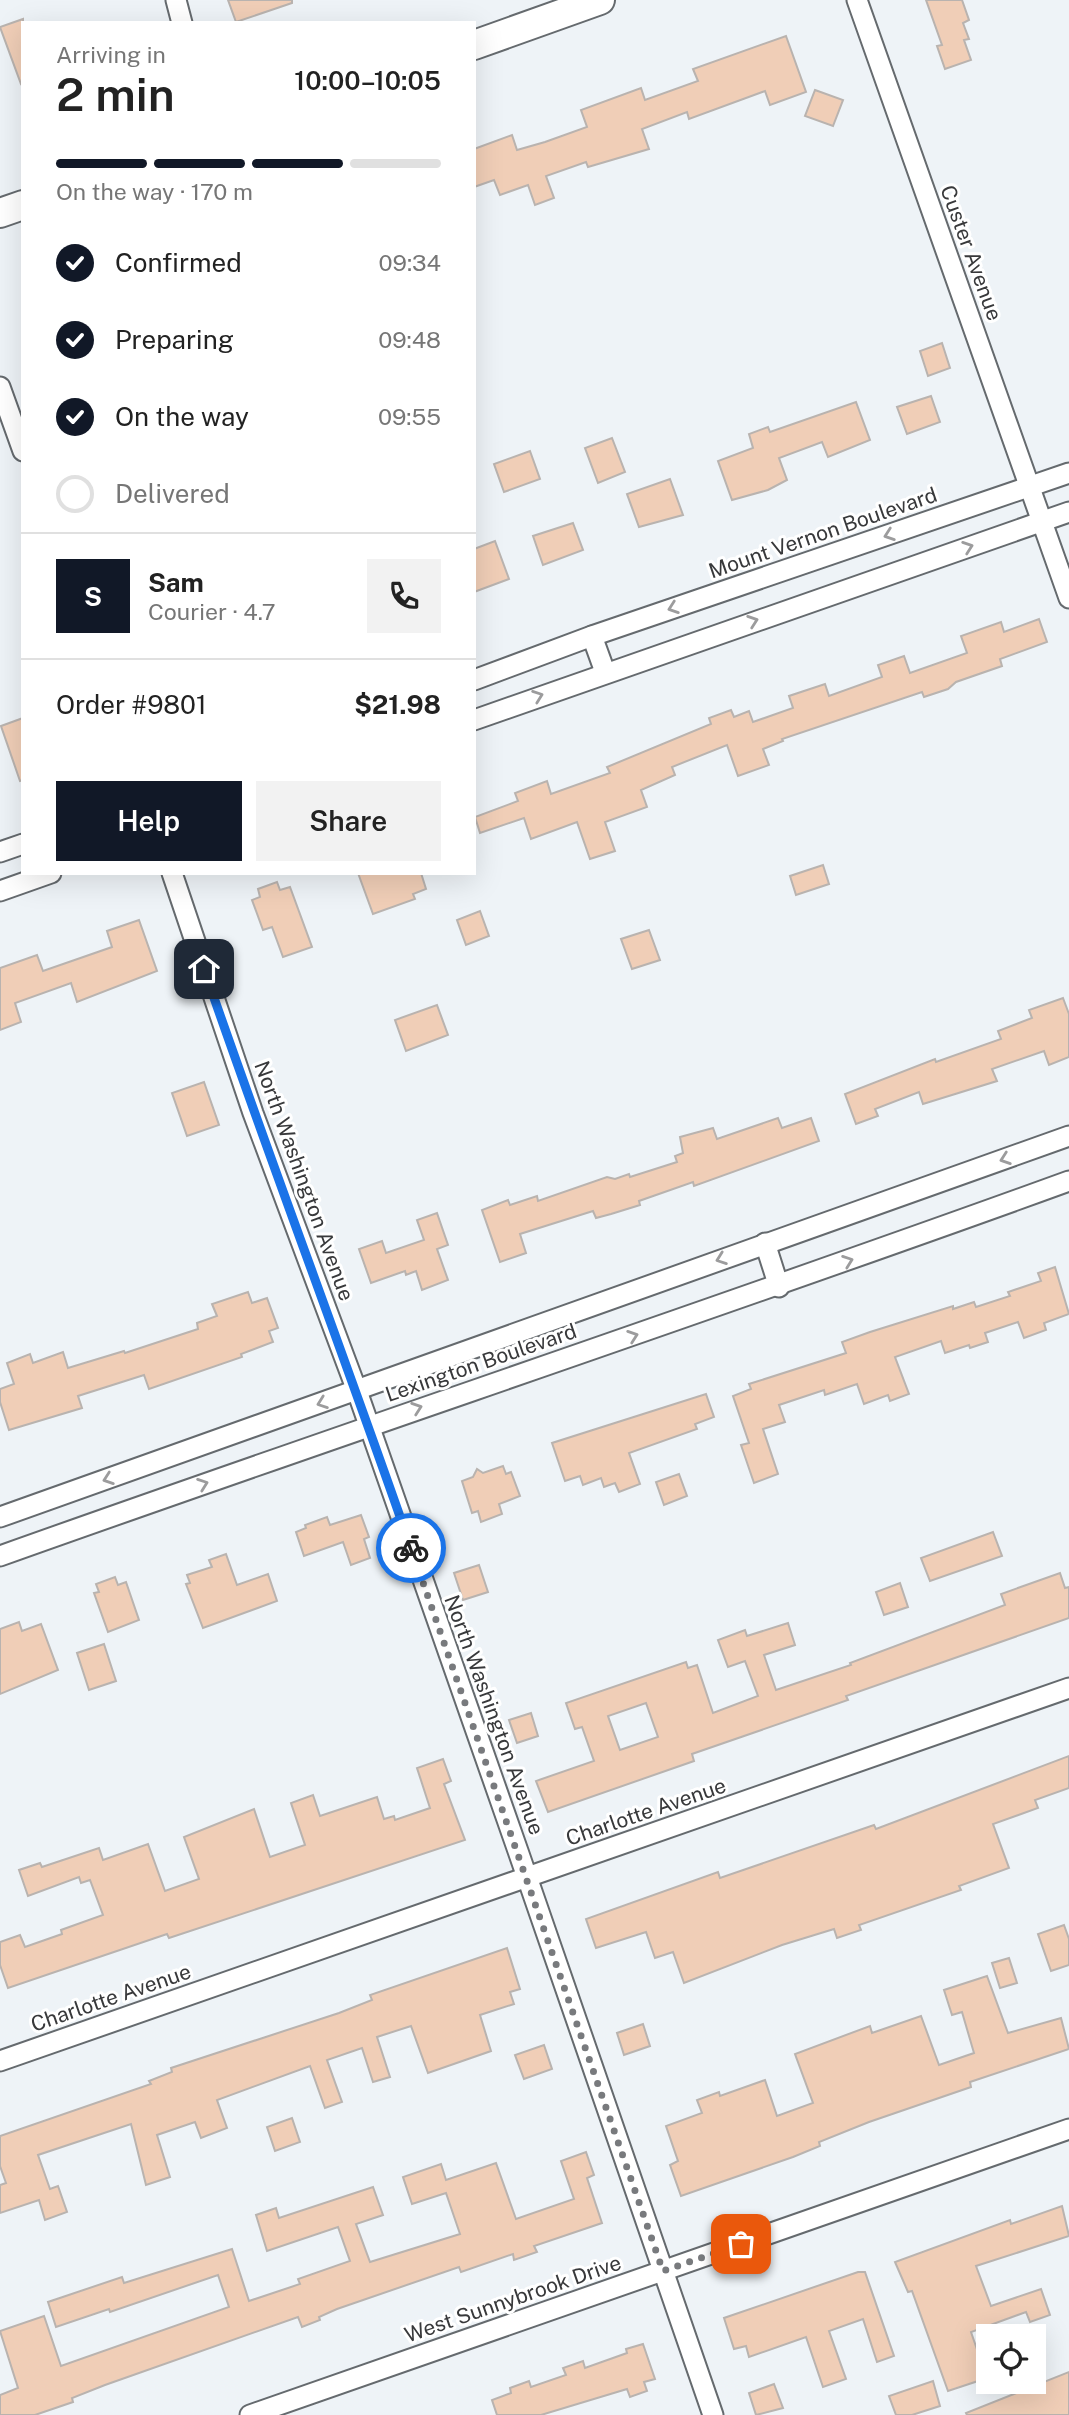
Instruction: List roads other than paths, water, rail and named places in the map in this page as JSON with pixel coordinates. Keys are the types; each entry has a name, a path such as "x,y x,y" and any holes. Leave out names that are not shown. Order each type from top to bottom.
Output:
{"main road":[{"path":"476,44 593,1"},
{"path":"0,213 21,206"}],"street":[{"path":"176,0 181,21"},
{"name":"Custer Avenue","path":"857,0 1069,598"},
{"path":"0,387 21,445"},
{"name":"Mount Vernon Boulevard","path":"476,679 592,636 1069,473"},
{"path":"476,719 1069,512"},
{"path":"592,636 606,672"},
{"path":"0,852 21,845"},
{"path":"0,891 45,875"},
{"name":"North Washington Avenue","path":"173,875 253,1113 369,1425 713,2415"},
{"name":"Lexington Boulevard","path":"0,1517 1069,1136"},
{"name":"Lexington Boulevard","path":"0,1556 369,1425 779,1287 1069,1181"},
{"path":"765,1243 779,1287"},
{"name":"Charlotte Avenue","path":"0,2061 1069,1688"},
{"name":"West Sunnybrook Drive","path":"250,2415 1069,2129"}]}
